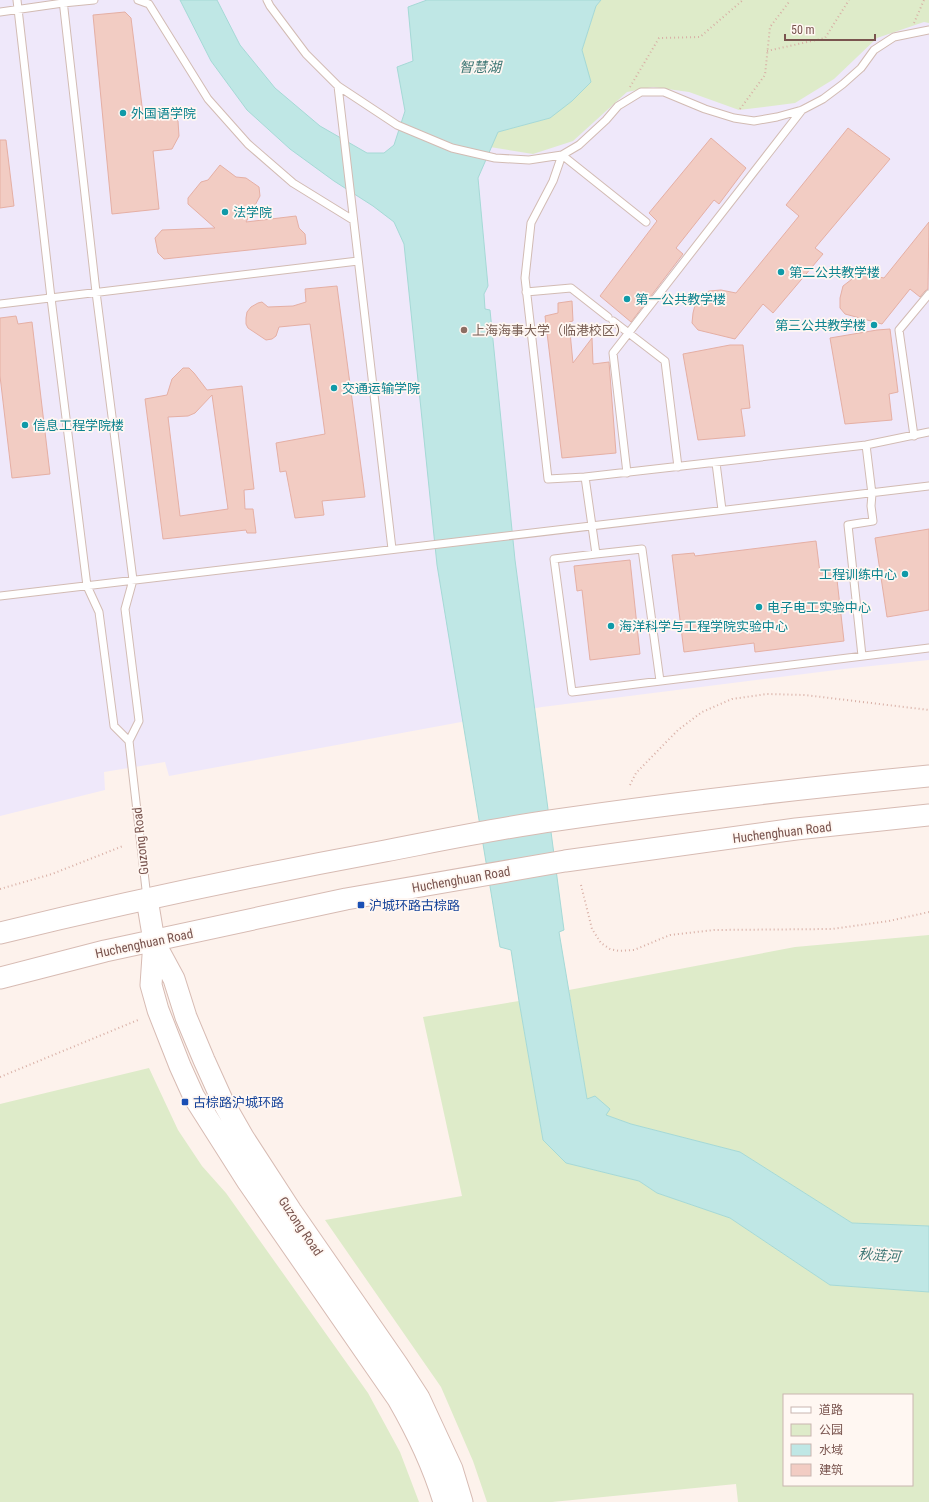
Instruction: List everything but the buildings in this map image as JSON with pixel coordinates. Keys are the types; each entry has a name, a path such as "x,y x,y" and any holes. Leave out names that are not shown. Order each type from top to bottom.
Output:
{"main road":[{"path":"0,933 147,899 322,863 556,820 840,785 929,776"},
{"name":"Huchenghuan Road","path":"0,978 105,951 346,899 481,875 565,861 796,829 929,815"},
{"name":"Guzong Road","path":"147,899 154,941 151,984 161,1017 194,1097 248,1182 398,1399 428,1457 444,1502"},
{"name":"Guzong Road","path":"154,941 174,979 186,1016 223,1102 243,1137 291,1211 419,1398 449,1463 462,1502"}],"lane":[{"path":"17,0 87,586 99,612 114,726 129,741 139,720 125,609 133,580 96,292 63,1"},
{"path":"0,12 63,1 94,0"},
{"path":"138,0 149,4 208,99 248,144 293,183 353,220"},
{"path":"267,0 306,54 338,86 397,125 452,148 495,158 530,160 562,155 579,145 606,120 618,106 642,92 664,92 705,109 734,118 754,121 777,117 802,110 823,99 843,84 861,68 874,50 894,37 929,30"},
{"path":"338,86 392,549"},
{"path":"627,472 613,353 802,110"},
{"path":"562,155 646,222"},
{"path":"562,155 553,181 531,223 525,278 548,479 585,477 716,463 866,445 929,432"},
{"path":"0,304 358,261"},
{"path":"526,292 571,288 666,361 678,467"},
{"path":"914,436 899,330 929,294"},
{"path":"862,656 848,525 873,521 871,506 872,494 866,445"},
{"path":"716,463 722,510"},
{"path":"585,477 596,554"},
{"path":"0,596 722,510 872,494 929,486"},
{"path":"660,681 642,549 554,559 572,692 929,648"},
{"name":"Guzong Road","path":"129,741 147,899"}],"path":[{"path":"627,101 627,92 659,38 700,38 744,0"},
{"path":"734,118 765,75 770,27 789,0"},
{"path":"767,51 825,38 849,0"},
{"path":"912,33 924,0"},
{"path":"630,785 636,773 678,730 702,712 732,700 767,694 805,695 929,710"},
{"path":"0,889 52,874 123,846"},
{"path":"582,885 592,929 601,943 610,949 619,951 634,950 670,935 714,930 832,929 888,921 929,912"},
{"path":"0,1076 138,1020"}],"shaded area":[{"name":"上海海事大学（临港校区）","path":"0,0 929,0 929,660 852,668 542,707 169,776 165,762 104,772 105,790 0,816"}],"green space":[{"path":"601,0 929,0 929,23 924,22 877,38 834,79 795,103 739,110 689,92 653,87 627,92 573,141 533,154 490,147 498,132 550,118 590,82 582,50 596,6"},
{"path":"929,935 929,1226 852,1223 740,1152 631,1124 606,1115 587,1100 569,990 795,947"},
{"path":"519,1001 543,1140 566,1163 639,1181 657,1193 730,1218 830,1285 929,1292 929,1502 738,1502 736,1484 552,1502 487,1502 473,1461 441,1387 325,1220 462,1196 423,1017"},
{"path":"149,1068 178,1130 202,1166 226,1193 368,1393 400,1452 419,1502 0,1502 0,1104"}],"water":[{"name":"智慧湖","path":"180,0 217,0 240,45 275,88 320,126 367,153 384,153 394,145 405,111 397,67 413,61 408,7 427,0 601,0 596,6 582,50 591,82 572,101 550,118 498,132 478,178 488,286 484,294 485,309 490,310 515,560 564,930 559,932 587,1099 595,1096 610,1109 606,1115 631,1124 740,1152 852,1223 929,1226 929,1292 830,1285 730,1218 657,1193 639,1181 566,1163 543,1140 511,950 500,947 437,565 404,244 394,222 290,149 247,110 211,61"}],"place":[{"name":"外国语学院","path":"123,113"},
{"name":"法学院","path":"225,212"},
{"name":"第二公共教学楼","path":"781,272"},
{"name":"第一公共教学楼","path":"627,299"},
{"name":"第三公共教学楼","path":"874,325"},
{"name":"上海海事大学（临港校区）","path":"464,330"},
{"name":"交通运输学院","path":"334,388"},
{"name":"信息工程学院楼","path":"25,425"},
{"name":"工程训练中心","path":"905,574"},
{"name":"电子电工实验中心","path":"759,607"},
{"name":"海洋科学与工程学院实验中心","path":"611,626"},
{"name":"沪城环路古棕路","path":"361,905"},
{"name":"古棕路沪城环路","path":"185,1102"}],"water label":[{"name":"秋涟河","path":"879,1255"}]}
